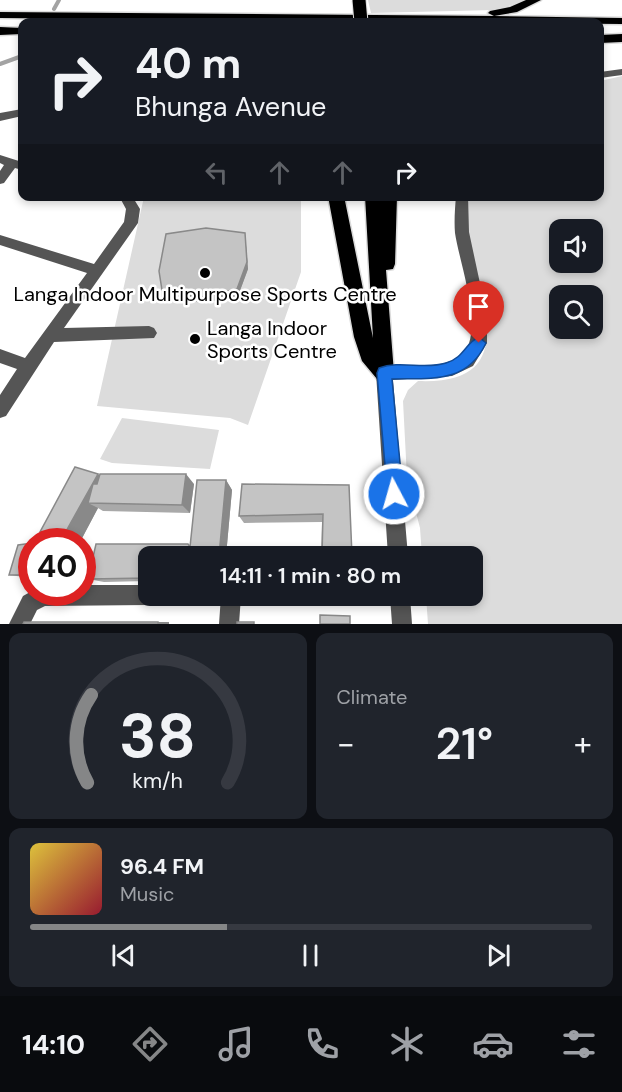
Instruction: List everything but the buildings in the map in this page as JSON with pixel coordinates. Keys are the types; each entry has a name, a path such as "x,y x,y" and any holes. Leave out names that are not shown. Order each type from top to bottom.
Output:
{"highway":[{"path":"357,18 359,0"},
{"path":"418,18 496,13 526,6 535,0"},
{"path":"0,15 168,18"},
{"path":"604,21 622,21"},
{"path":"0,30 18,31"},
{"path":"604,37 622,37"},
{"path":"337,201 363,337 369,355 384,373"},
{"path":"373,201 384,373"},
{"path":"381,326 388,254 389,201"}],"street":[{"path":"604,74 622,72"},
{"path":"0,117 18,114"},
{"path":"0,180 13,163"},
{"path":"0,410 28,366 132,223 134,209 128,201"},
{"path":"397,546 384,373 446,371 467,361 479,343 478,316 462,232 462,201"},
{"path":"0,240 96,270"},
{"path":"50,335 149,333"},
{"path":"0,356 28,366"},
{"path":"19,624 30,603 43,596 138,595"},
{"path":"229,624 230,606"},
{"path":"401,606 402,624"}],"shaded area":[{"path":"368,0 528,0 495,10 371,13"},
{"path":"622,76 622,624 428,624 427,606 483,606 483,546 421,546 420,528 407,478 403,401 408,390 418,381 456,377 477,364 486,343 486,316 468,224 468,201 604,201 604,80"},
{"name":"Langa Indoor Sports Centre","path":"143,201 301,201 301,272 248,425 230,418 97,406"},
{"path":"122,418 219,430 210,469 112,463 100,459"}],"waterway":[{"path":"54,9 59,0"},
{"path":"0,64 18,57"}],"place":[{"name":"Langa Indoor Multipurpose Sports Centre","path":"205,273"},
{"name":"Langa Indoor Sports Centre","path":"195,339"}],"route":[{"path":"394,494 384,373 446,371 467,361 479,343"}]}
